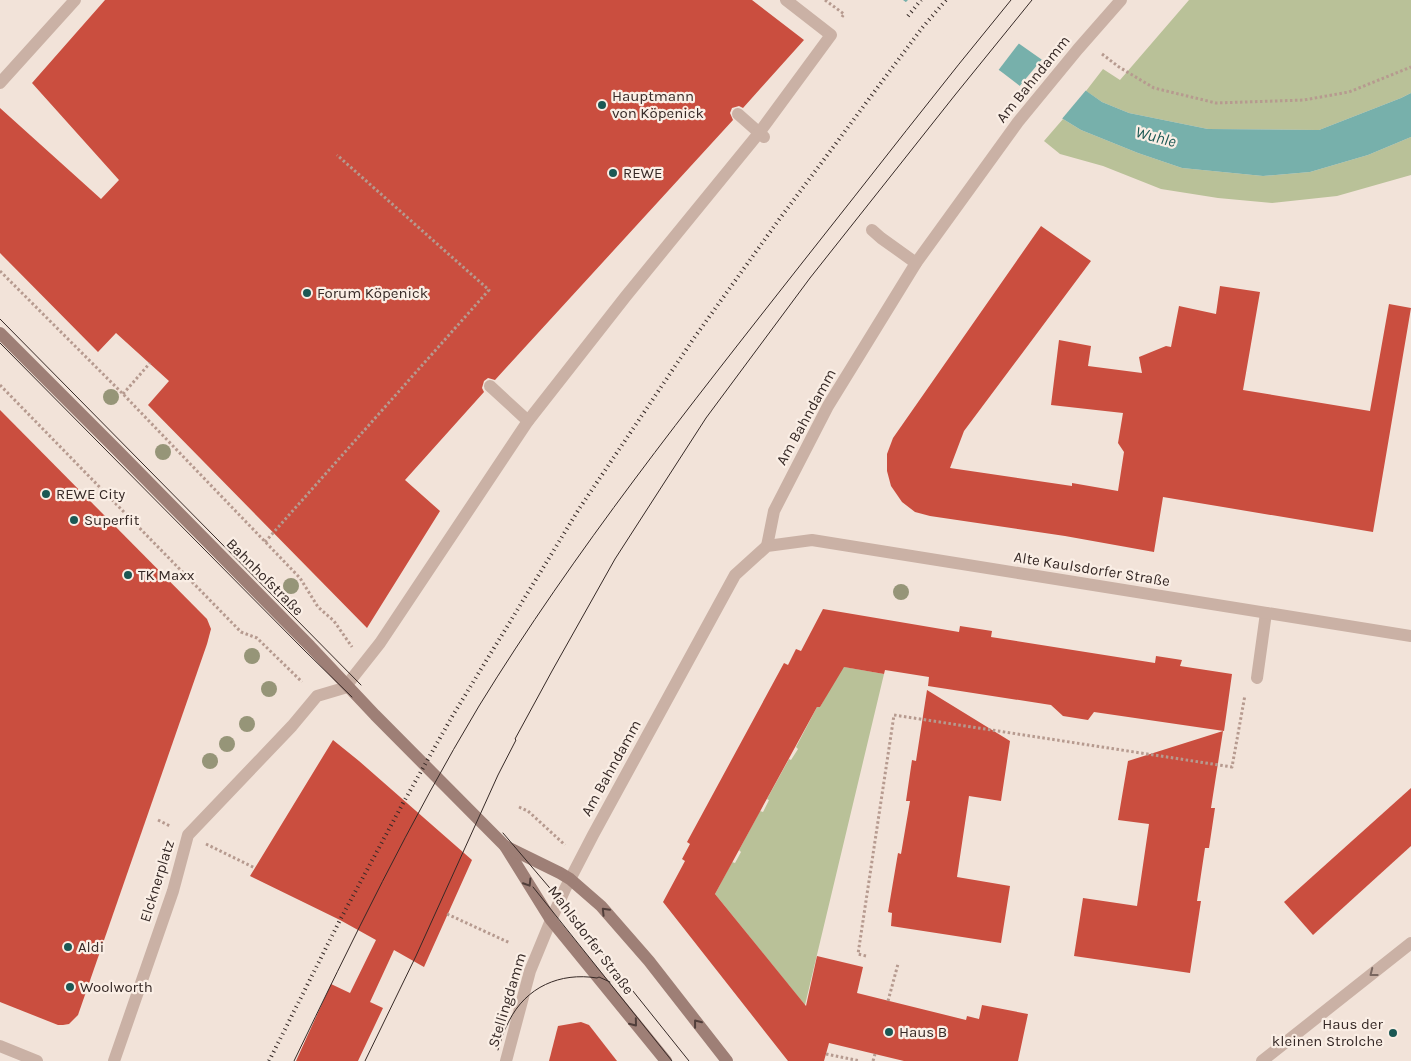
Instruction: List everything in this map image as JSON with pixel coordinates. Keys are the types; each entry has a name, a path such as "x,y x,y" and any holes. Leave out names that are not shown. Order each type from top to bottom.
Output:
{"main road":[{"name":"Bahnhofstraße","path":"0,333 505,846"},
{"name":"Mahlsdorfer Straße","path":"505,846 570,879 601,906 637,946 727,1061"},
{"name":"Mahlsdorfer Straße","path":"505,846 551,920 666,1061"}],"street":[{"path":"0,83 75,0"},
{"path":"317,696 344,688 365,663 528,421 626,296 761,135 831,35 786,0"},
{"name":"Am Bahndamm","path":"570,879 736,575 767,546 774,511 824,414 916,263 1018,122 1122,0"},
{"path":"742,118 761,135"},
{"path":"872,230 916,263"},
{"path":"490,386 528,421"},
{"name":"Alte Kaulsdorfer Straße","path":"767,546 812,540 1411,636"},
{"path":"1258,673 1266,613"},
{"name":"Elcknerplatz","path":"114,1061 173,891 188,835 292,726 317,696"},
{"name":"Stellingdamm","path":"506,1061 530,971 570,879"},
{"path":"1262,1061 1411,942"},
{"path":"0,1046 36,1061"}],"path":[{"path":"1082,45 1154,88 1216,103 1304,100 1349,92 1411,67"},
{"path":"265,542 489,290 337,155"},
{"path":"0,271 123,394 300,578 318,607 334,621 357,655 365,663"},
{"path":"123,394 150,363"},
{"path":"0,385 241,632 257,638 317,696"},
{"path":"866,956 858,954 894,714 1232,768 1249,667 1258,673"},
{"path":"519,807 528,811 581,859"},
{"path":"448,914 510,943"},
{"path":"888,1001 898,964"},
{"path":"873,1061 875,1054"},
{"path":"830,1061 828,1055 860,1061"}],"green space":[{"path":"1189,0 1411,0 1411,93 1319,130 1208,129 1129,113 1102,102 1086,91 1103,69 1120,80"},
{"path":"1063,119 1081,130 1182,168 1263,176 1310,172 1368,155 1411,137 1411,175 1337,196 1272,203 1218,198 1161,189 1103,166 1060,154 1044,141"},
{"path":"839,666 884,674 805,1005 715,894 732,862 735,863 741,852 739,850 760,811 763,812 769,800 767,799 789,759 791,760 798,749 796,747 817,707 820,707 826,696"}],"water":[{"name":"Wuhle","path":"903,0 957,0 1102,102 1129,113 1208,129 1319,130 1411,93 1411,137 1368,155 1310,172 1263,176 1182,168 1081,130 1063,119"}],"pier":[{"path":"908,0 961,0 1020,42 997,72 904,4"},
{"path":"1043,58 1087,89 1061,120 1018,88"}],"building":[{"name":"Forum Köpenick","path":"105,0 752,0 804,40 743,108 739,106 732,108 730,113 733,120 495,380 488,378 484,381 482,388 484,392 405,480 440,511 367,628 148,405 169,381 116,333 98,352 0,253 0,108 101,199 119,180 32,83"},
{"path":"1041,226 1091,261 964,431 950,468 1072,486 1072,483 1118,491 1124,452 1118,443 1123,413 1051,405 1059,340 1091,346 1088,366 1142,373 1139,357 1166,346 1171,347 1179,306 1216,314 1220,286 1260,292 1243,390 1370,411 1389,304 1411,308 1373,532 1163,497 1154,552 1065,536 930,516 915,512 902,502 891,486 887,471 887,454 893,438"},
{"path":"0,410 207,619 211,629 78,1015 69,1024 63,1025 58,1025 0,1002"},
{"path":"823,609 959,632 960,626 992,631 991,637 1155,663 1156,656 1182,660 1180,666 1232,674 1224,731 1094,712 1088,720 1063,716 1051,705 928,686 929,677 885,670 884,674 844,667 820,707 817,707 715,894 806,1006 817,956 863,967 857,993 966,1020 967,1016 979,1019 982,1005 1028,1014 1018,1061 904,1061 829,1043 824,1061 788,1061 663,902 685,861 682,859 690,844 687,842 784,663 788,665 796,649 801,651"},
{"path":"927,690 1010,741 1001,801 969,796 957,877 1010,886 1001,943 891,926 892,913 888,912 898,853 901,854 910,801 906,801 912,760 916,761"},
{"path":"1223,731 1211,808 1215,808 1209,848 1205,848 1197,901 1201,901 1190,973 1074,956 1083,898 1137,906 1149,824 1118,820 1128,761"},
{"path":"333,740 472,860 424,967 394,950 370,1002 383,1008 358,1061 296,1061 331,984 350,993 376,940 340,920 250,876"},
{"path":"1411,788 1411,846 1313,935 1284,902"},
{"path":"581,1022 589,1025 617,1061 549,1061 558,1026"}],"tram line":[{"path":"294,1061 360,926 429,793 479,706 554,591 634,480 717,371 1011,0"},
{"path":"365,1061 416,956 515,739 615,559 706,418 810,278 1032,0"},
{"path":"0,319 361,685"},
{"path":"0,343 352,697"},
{"path":"503,833 560,900 689,1061"},
{"path":"533,887 672,1061"},
{"path":"498,1050 509,1021 516,1009 525,999 546,984 570,977 599,977 610,982"}],"railway":[{"path":"908,16 921,0"},
{"path":"269,1061 340,920 402,805 453,715 579,509 694,338 778,221 922,28 946,0"}],"place":[{"name":"Hauptmann von Köpenick","path":"602,105"},
{"name":"REWE","path":"613,173"},
{"name":"Forum Köpenick","path":"307,293"},
{"name":"REWE City","path":"46,494"},
{"name":"Superfit","path":"74,520"},
{"name":"TK Maxx","path":"128,575"},
{"name":"Aldi","path":"68,947"},
{"name":"Woolworth","path":"70,987"},
{"name":"Haus B","path":"889,1032"},
{"name":"Haus der kleinen Strolche","path":"1393,1033"}]}
